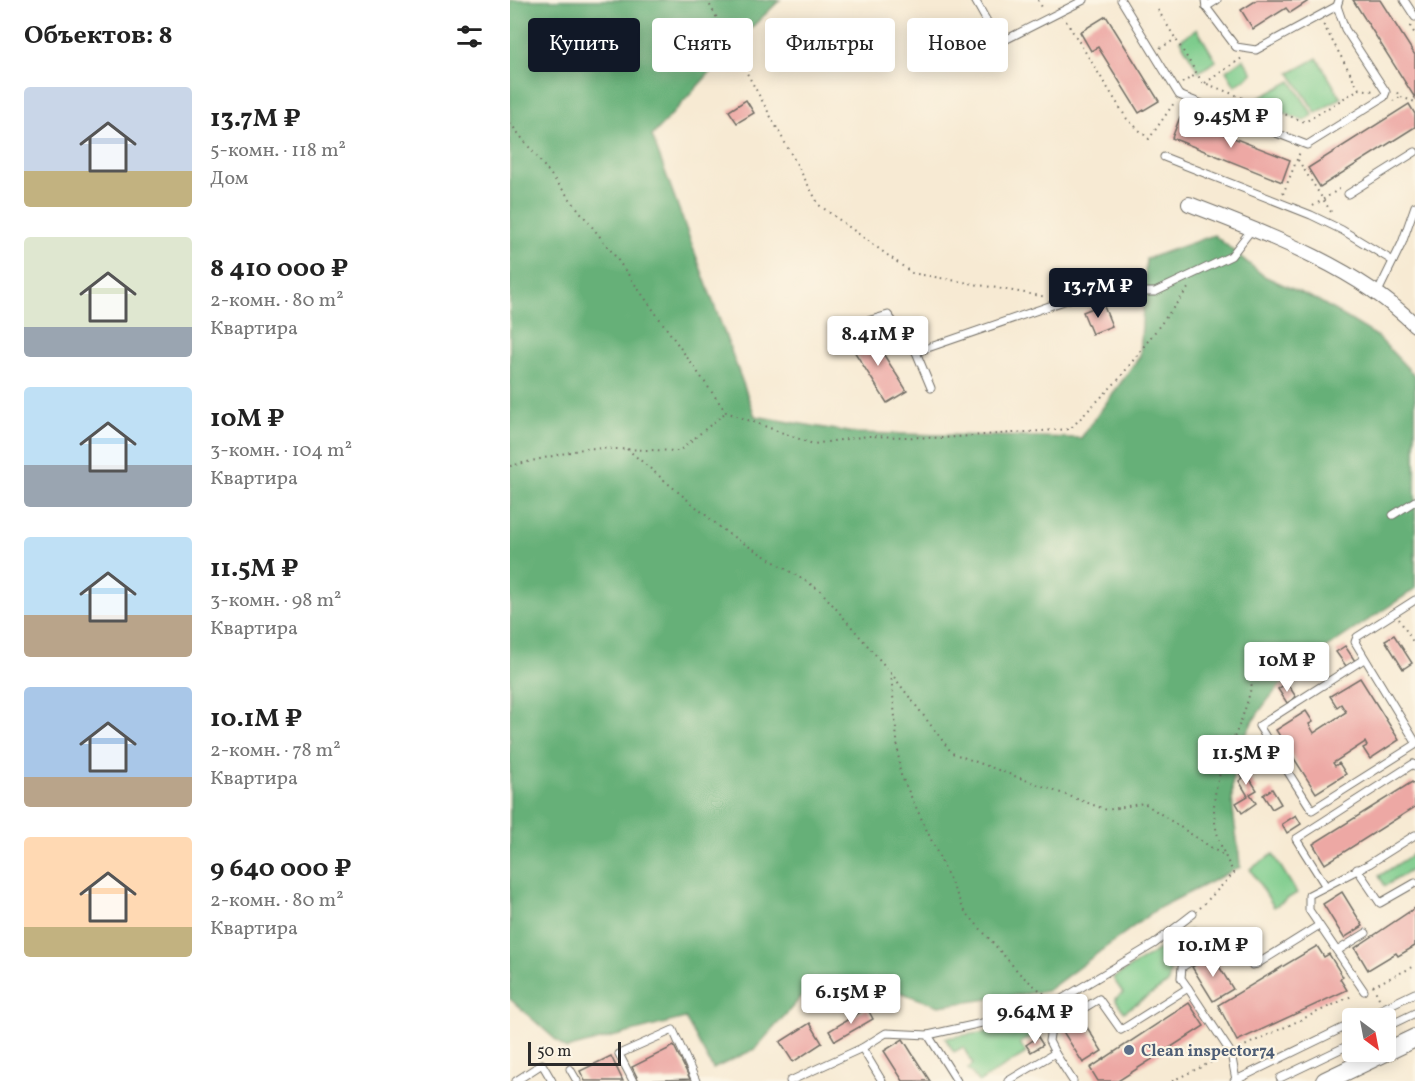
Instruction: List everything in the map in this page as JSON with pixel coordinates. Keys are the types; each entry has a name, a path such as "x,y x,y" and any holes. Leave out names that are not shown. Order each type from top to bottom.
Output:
{"street":[{"path":"1189,204 1294,245 1377,294 1415,325"},
{"path":"1325,1081 1415,1038"}],"lane":[{"path":"975,0 999,43 1084,0"},
{"path":"1121,0 1179,95 1306,146 1384,97 1386,92 1345,29 1338,3 1319,16 1256,50 1236,47 1206,3 1217,0"},
{"path":"1404,0 1415,17"},
{"path":"1348,194 1415,152"},
{"path":"1164,157 1280,202 1342,230 1393,261"},
{"path":"1377,294 1415,206"},
{"path":"916,352 1070,301 1090,292 1155,292 1231,256 1252,229"},
{"path":"850,326 888,315 916,352 931,388"},
{"path":"1393,515 1415,501"},
{"path":"1415,600 1357,637 1355,642 1415,741"},
{"path":"1364,659 1259,726 1312,810 1415,745"},
{"path":"1325,885 1296,839 1413,764 1415,766"},
{"path":"1364,990 1318,926 1309,910 1309,895 1415,835"},
{"path":"1357,869 1380,903 1415,883"},
{"path":"790,1081 861,1048 886,1033 928,1035 1045,1009 1154,944 1193,914"},
{"path":"1318,926 1252,965 1234,945 1223,942 1182,967 1181,978 1231,1053 1235,1081 1252,1077 1342,1029"},
{"path":"1337,951 1366,933"},
{"path":"1073,1081 1049,1041 1051,1028 1099,999 1121,1030 1188,988"},
{"path":"1383,1008 1415,993"},
{"path":"1396,1022 1415,1013"},
{"path":"633,1081 619,1054 673,1030 696,1081"},
{"path":"928,1035 957,1081"},
{"path":"861,1048 882,1081"},
{"path":"1281,1078 1342,1048"},
{"path":"1008,1081 1055,1053"},
{"path":"516,1081 542,1064 552,1081"},
{"path":"570,1069 577,1081"}],"path":[{"path":"707,0 819,205 912,273 1070,301"},
{"path":"1038,0 1048,17"},
{"path":"1158,10 1204,83 1305,122 1359,89 1331,43 1319,16"},
{"path":"1060,11 1127,119 1149,139 1179,95"},
{"path":"1153,52 1176,39"},
{"path":"1204,83 1242,58 1245,49"},
{"path":"1394,88 1400,97 1415,102"},
{"path":"1391,103 1400,97"},
{"path":"510,123 612,252 726,412 813,444 868,436 942,438 1070,429 1119,380 1201,272"},
{"path":"1280,202 1304,144"},
{"path":"1290,148 1307,155"},
{"path":"1298,160 1342,230"},
{"path":"510,466 587,448 679,451 726,412"},
{"path":"627,449 727,533 820,590 891,673 952,753 1107,810 1144,803 1224,856"},
{"path":"1395,612 1415,645"},
{"path":"891,673 900,773 964,910 1021,975 1056,1002"},
{"path":"1193,914 1234,873 1224,856 1216,834 1216,781 1250,699 1253,677"},
{"path":"1172,1081 1415,966"},
{"path":"1373,986 1383,1008"}],"green space":[{"path":"510,0 780,0 753,26 753,18 652,18 652,72 711,72 652,136 755,416 854,433 1081,438 1140,356 1146,259 1214,235 1264,276 1319,301 1377,336 1415,376 1415,589 1299,666 1262,708 1243,740 1233,774 1232,802 1240,867 1157,909 1047,991 939,1006 865,980 803,995 755,1049 713,1069 685,1018 566,1049 510,999"},
{"path":"1197,29 1216,61 1199,72 1180,40"},
{"path":"1317,58 1341,98 1316,113 1290,73"},
{"path":"1243,59 1253,73 1235,86 1226,71"},
{"path":"1291,81 1313,115 1304,121 1254,101"},
{"path":"1415,853 1415,868 1385,886 1379,876"},
{"path":"1273,854 1297,893 1274,907 1250,869"},
{"path":"1190,930 1200,947 1171,964 1168,983 1124,1012 1115,999 1123,993 1113,978"},
{"path":"1042,1024 1041,1031 1020,1043 1026,1053 981,1081 978,1081 968,1069 973,1064 963,1047 954,1052 945,1038"}],"building":[{"path":"1257,0 1310,0 1290,13 1286,8 1253,29 1241,10"},
{"path":"1353,0 1380,0 1415,55 1415,98"},
{"path":"1106,16 1159,101 1139,113 1098,47 1091,51 1080,32"},
{"path":"746,100 754,113 737,123 729,111"},
{"path":"1409,104 1415,114 1415,127 1320,187 1308,168"},
{"path":"1180,117 1290,160 1282,182 1172,138"},
{"path":"1103,304 1112,326 1092,334 1083,312"},
{"path":"868,330 907,391 887,403 849,343"},
{"path":"1394,635 1412,663 1403,669 1385,640"},
{"path":"1345,646 1355,661 1346,666 1336,652"},
{"path":"1360,678 1399,740 1370,759 1363,748 1367,746 1365,742 1333,763 1335,766 1339,763 1346,774 1316,793 1276,730 1306,711 1313,722 1309,724 1314,733 1346,712 1341,704 1337,707 1330,696"},
{"path":"1287,683 1296,697 1287,703 1278,689"},
{"path":"1243,758 1252,773 1248,776 1257,790 1250,794 1256,803 1242,813 1236,803 1248,796 1239,781 1243,778 1234,764"},
{"path":"1412,782 1415,786 1415,807 1325,864 1313,844"},
{"path":"1272,789 1281,804 1272,809 1263,795"},
{"path":"1296,815 1301,824 1287,833 1282,824"},
{"path":"1342,892 1363,926 1344,938 1323,904"},
{"path":"1415,908 1415,946 1398,956 1396,953 1368,970 1355,948"},
{"path":"1317,946 1324,957 1329,954 1343,977 1340,979 1347,990 1237,1041 1218,1005"},
{"path":"1212,955 1233,989 1213,1001 1192,967"},
{"path":"1189,1003 1204,1026 1118,1081 1098,1081 1090,1068"},
{"path":"867,1008 873,1019 835,1041 829,1031"},
{"path":"1081,1018 1102,1051 1083,1063 1062,1030"},
{"path":"810,1023 822,1043 793,1062 780,1042"},
{"path":"1038,1037 1043,1045 1031,1052 1026,1045"},
{"path":"903,1039 930,1081 903,1081 884,1051"},
{"path":"674,1046 690,1079 639,1081 632,1067"},
{"path":"611,1056 623,1081 585,1081 580,1071"}],"place":[{"name":"Clean inspector74","path":"1129,1050"}]}
